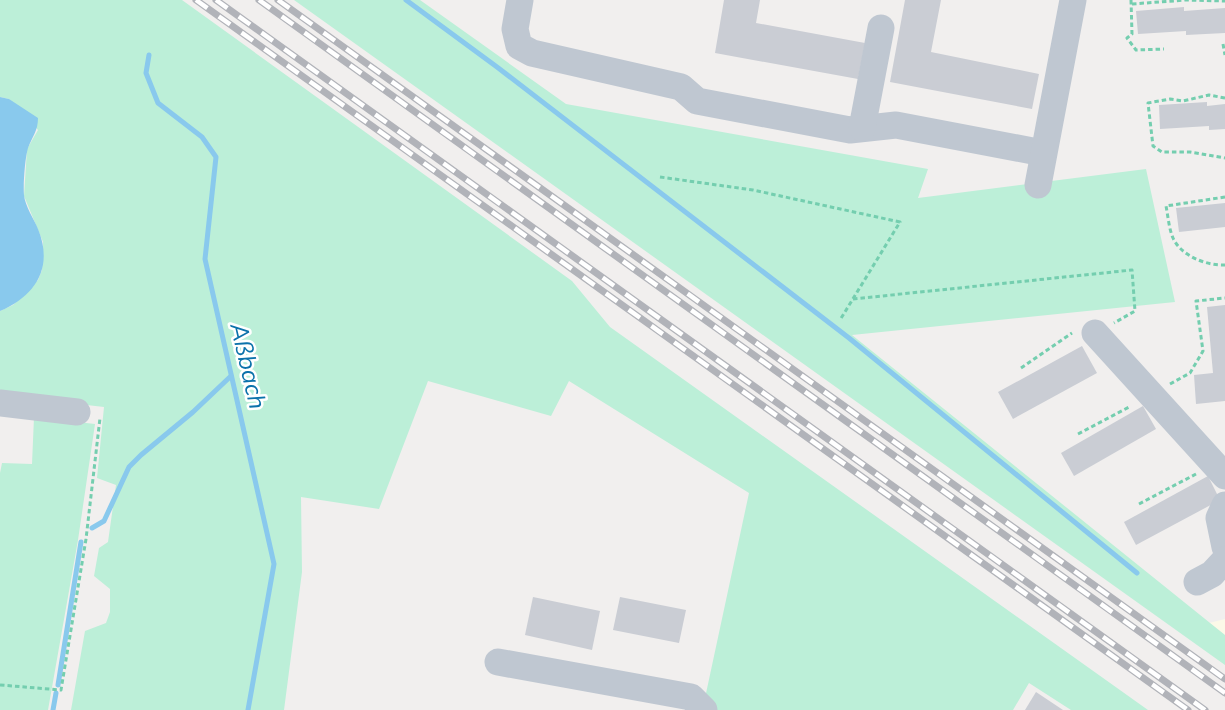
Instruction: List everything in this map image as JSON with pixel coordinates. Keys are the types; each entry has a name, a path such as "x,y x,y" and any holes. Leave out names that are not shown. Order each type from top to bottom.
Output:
{"street":[{"path":"520,0 515,29 519,46 532,53 681,87 697,101 850,130 896,125 1043,153"},
{"path":"1038,185 1073,0"},
{"path":"862,128 881,28"},
{"path":"1095,333 1220,470"},
{"path":"0,403 77,412"},
{"path":"1225,504 1219,518 1225,546"},
{"path":"1197,582 1212,574 1225,560"},
{"path":"498,662 694,706"}],"path":[{"path":"1164,49 1136,50 1127,38 1132,34 1132,2 1225,1"},
{"path":"1223,44 1225,55"},
{"path":"1225,98 1209,95 1183,101 1170,99 1148,103 1150,137 1153,146 1162,152 1190,152 1225,158"},
{"path":"660,177 753,190 900,222 840,320"},
{"path":"1225,197 1166,206 1173,239 1184,252 1201,261 1225,265"},
{"path":"853,299 1132,270 1135,311 1095,333 1089,330 1077,330 1022,368"},
{"path":"1196,301 1225,298"},
{"path":"0,685 61,690 86,539 100,415 77,412"},
{"path":"1139,504 1220,470"}],"shaded area":[{"path":"1225,619 1225,635 1209,623"}],"green space":[{"path":"0,0 182,0 572,281 610,327 1148,710 1071,710 1029,683 1013,710 717,710 705,698 749,493 569,381 551,416 428,381 379,509 301,497 302,572 284,710 71,710 85,631 106,623 110,612 110,589 94,576 99,548 108,542 116,485 97,478 104,407 0,395 0,311 13,305 38,280 42,270 43,242 24,196 27,149 38,130 9,99 0,97"},
{"path":"294,0 420,0 566,104 928,169 918,198 1146,169 1175,302 852,335 1225,635 1225,665"},
{"path":"34,417 95,424 78,540 48,710 0,710 0,473 2,463 32,464"}],"water":[{"path":"0,97 9,99 38,118 27,152 24,191 26,204 38,229 44,256 38,279 32,289 12,305 0,311"}],"building":[{"path":"724,0 760,0 756,23 865,43 858,79 715,53"},
{"path":"905,0 941,0 931,52 1039,74 1032,109 890,82"},
{"path":"1184,7 1184,11 1225,8 1225,33 1186,35 1186,31 1138,34 1136,11"},
{"path":"1207,102 1207,106 1225,104 1225,129 1209,130 1209,126 1160,129 1159,105"},
{"path":"1225,203 1225,227 1179,232 1176,208"},
{"path":"1225,305 1225,401 1196,404 1194,375 1213,373 1207,307"},
{"path":"1082,346 1097,373 1013,419 998,392"},
{"path":"1143,406 1156,429 1074,476 1061,453"},
{"path":"1208,476 1220,500 1136,545 1124,522"},
{"path":"533,597 600,611 592,650 525,635"},
{"path":"620,597 686,610 679,643 613,630"},
{"path":"1036,692 1063,710 1025,710"}],"waterway":[{"path":"406,0 497,67 849,338 1137,573"},
{"name":"Aßbach","path":"149,55 146,73 158,103 202,137 216,157 205,259 274,564 248,710"},
{"path":"92,528 104,521 129,467 231,376"},
{"path":"58,685 81,542"},
{"path":"53,710 56,693"}],"railway":[{"path":"196,0 1188,710"},
{"path":"216,0 1205,710"},
{"path":"259,0 1225,693"},
{"path":"278,0 1225,679"}]}
